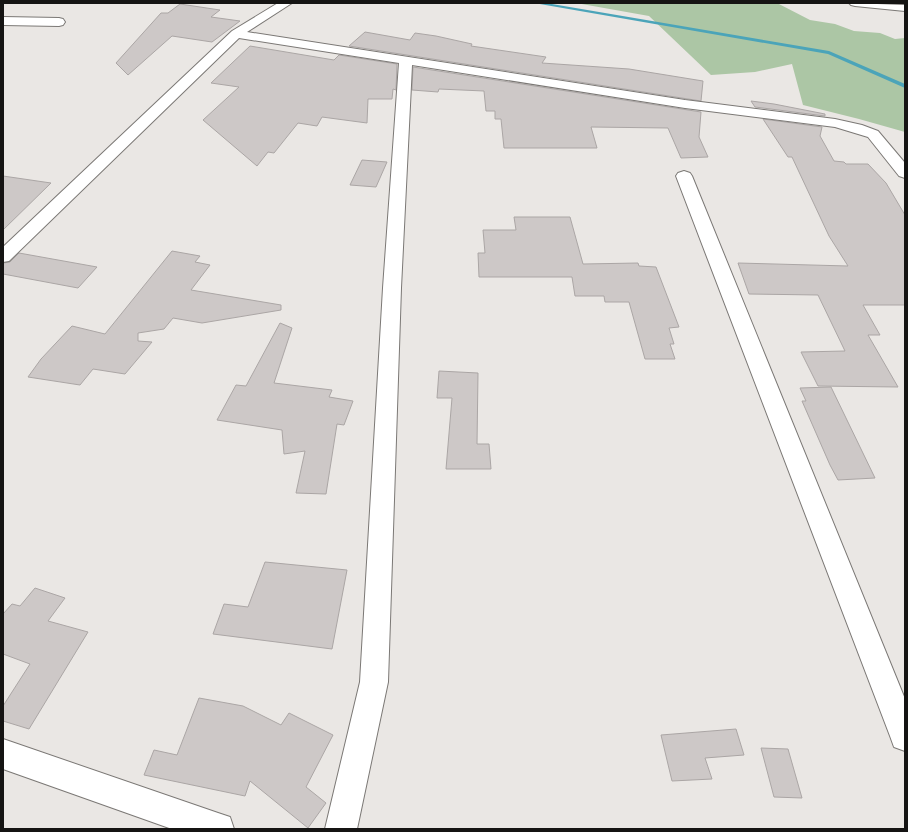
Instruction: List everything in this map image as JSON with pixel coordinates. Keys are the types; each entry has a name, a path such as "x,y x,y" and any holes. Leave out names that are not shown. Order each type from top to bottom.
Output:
{"street":[{"path":"3,257 236,34 286,3"},
{"path":"855,3 905,8"},
{"path":"3,20 58,22"},
{"path":"236,34 685,104 857,128 873,134 905,173"},
{"path":"341,829 374,682 393,280 406,61"},
{"path":"684,176 905,736"},
{"path":"3,754 218,829"}],"green space":[{"path":"576,3 777,3 810,20 835,24 854,31 880,33 895,39 905,38 905,132 803,105 792,64 755,72 711,75 649,16"}],"building":[{"path":"180,4 220,10 211,17 240,21 212,42 172,36 128,75 116,63 161,13 168,13"},
{"path":"365,32 410,40 415,33 436,36 472,44 471,46 546,57 542,63 629,69 703,81 701,101 349,46"},
{"path":"250,46 334,60 339,55 397,64 396,90 393,89 392,99 368,99 367,123 322,117 317,126 298,123 274,153 268,152 257,166 203,120 239,87 211,83"},
{"path":"413,67 701,112 699,137 708,157 681,158 668,128 591,127 597,148 504,148 501,119 495,119 495,111 486,111 484,91 439,89 438,92 412,90"},
{"path":"751,101 825,114 825,116 755,107"},
{"path":"763,119 822,127 820,136 834,161 844,162 846,164 868,164 886,183 905,215 905,305 863,305 880,335 868,335 898,387 818,386 801,352 845,351 818,295 749,294 738,263 848,266 829,236 792,157 788,157"},
{"path":"362,160 387,162 376,187 350,185"},
{"path":"3,176 51,183 3,230"},
{"path":"514,217 570,217 583,264 638,263 639,266 656,267 679,327 669,328 674,344 670,344 675,359 645,359 629,302 605,302 604,296 575,296 572,277 479,277 478,253 485,253 483,230 516,230"},
{"path":"172,251 200,256 195,262 210,265 191,290 281,305 281,310 202,323 173,318 164,329 138,333 138,341 152,342 125,374 93,369 80,385 28,377 41,359 72,326 105,334"},
{"path":"19,253 97,267 78,288 3,274 3,263 10,262"},
{"path":"280,323 292,328 274,383 332,390 329,397 353,401 344,425 337,424 326,494 296,493 305,451 284,454 282,430 217,420 236,385 246,386"},
{"path":"439,371 478,373 477,444 489,444 491,469 446,469 452,398 437,398"},
{"path":"831,387 875,478 838,480 830,465 802,401 806,401 800,388"},
{"path":"265,562 347,570 332,649 213,634 224,604 248,607"},
{"path":"35,588 65,598 48,621 88,632 29,729 3,721 3,706 30,664 3,654 3,614 12,604 20,606"},
{"path":"199,698 243,706 281,725 289,713 333,735 306,787 326,803 308,828 250,781 245,796 144,775 154,750 177,755"},
{"path":"736,729 744,755 705,758 712,779 672,781 661,735"},
{"path":"761,748 788,749 802,798 774,797"}],"waterway":[{"path":"537,3 829,53 905,86"}]}
